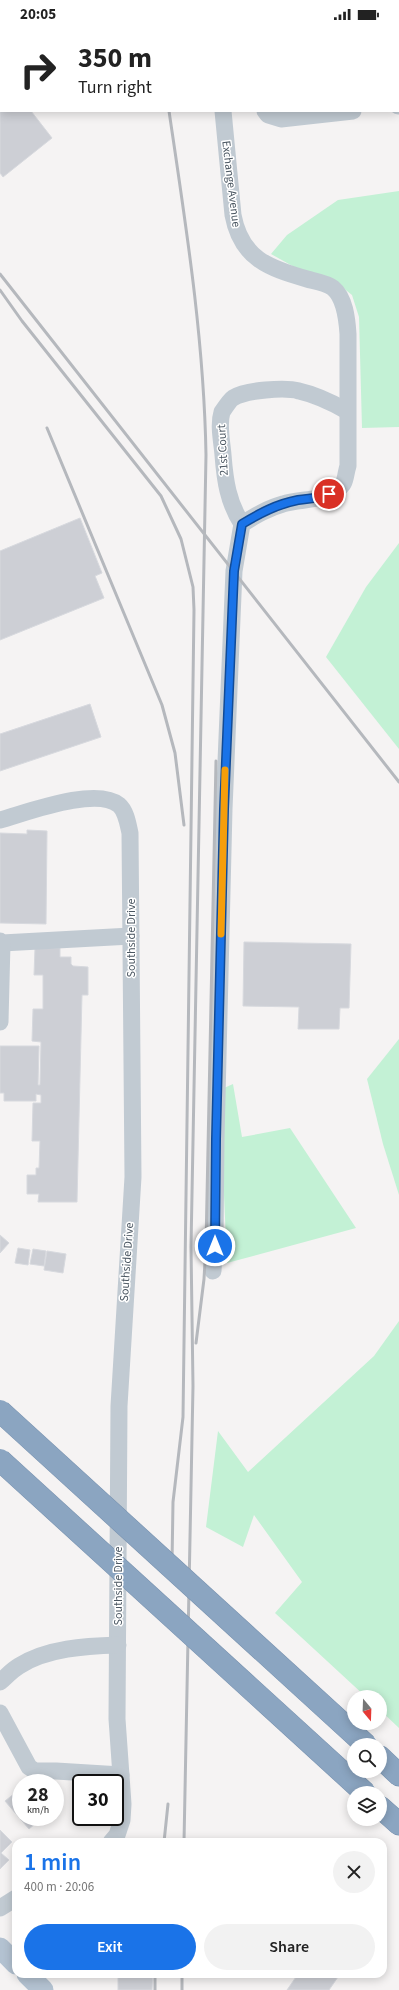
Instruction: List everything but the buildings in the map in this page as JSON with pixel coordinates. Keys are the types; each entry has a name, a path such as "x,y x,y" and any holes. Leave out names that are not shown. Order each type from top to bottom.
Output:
{"highway":[{"path":"0,1411 358,1738"},
{"path":"0,1460 357,1786"},
{"path":"387,1764 399,1775"},
{"path":"387,1813 399,1824"}],"main road":[{"path":"0,1948 12,1960"},
{"path":"30,1978 43,1990"}],"street":[{"name":"Exchange Avenue","path":"223,112 233,215 236,231 244,246 256,258 270,267 333,288 342,301 347,317 348,334 347,411"},
{"path":"266,112 268,115 281,119 344,112"},
{"name":"21st Court","path":"242,524 233,510 227,494 221,428 222,412 233,398 248,393 298,390 323,398 347,411"},
{"path":"213,1270 216,1238 216,1139 224,809 234,571 242,524 267,509 298,500 321,498 336,491 343,483 348,466 347,411"},
{"path":"216,761 218,723 231,628"},
{"name":"Southside Drive","path":"0,820 72,801 88,798 104,799 119,805 127,819 130,833 133,1177 119,1406 117,1719 121,1774"},
{"path":"0,1022 1,942 131,936"},
{"path":"0,1682 19,1666 44,1655 84,1646 118,1645"},
{"path":"0,1713 29,1767 35,1771 105,1774"},
{"name":"Southside Drive","path":"114,1838 120,1826"},
{"path":"0,1908 12,1900"}],"green space":[{"path":"399,191 399,427 362,428 359,317 352,295 332,279 296,268 271,254 287,235 338,200"},
{"path":"399,543 399,749 326,657 366,587"},
{"path":"399,1039 399,1195 383,1144 367,1079"},
{"path":"233,1084 242,1137 290,1128 356,1228 227,1263 224,1195 224,1088"},
{"path":"399,1321 399,1728 387,1717 387,1690 358,1690 275,1613 302,1582 254,1515 243,1547 206,1527 218,1431 248,1472 374,1356"}],"railway":[{"path":"169,112 188,240 198,326 205,412 206,455 191,1247 193,1386 184,1838"},
{"path":"0,274 399,782"},
{"path":"0,290 22,321 161,496 181,539 193,587 194,610 183,1417 173,1502 172,1564"},
{"path":"47,428 162,705 175,753 184,825"},
{"path":"196,1343 204,1279 206,1245 216,761"},
{"path":"164,1838 168,1804"},
{"path":"155,1978 155,1990"},
{"path":"182,1978 182,1990"}],"slow traffic":[{"path":"221,934 225,770"}],"route":[{"path":"215,1246 216,1139 224,809 234,571 242,524 267,509 298,500 321,498 329,494"}]}
